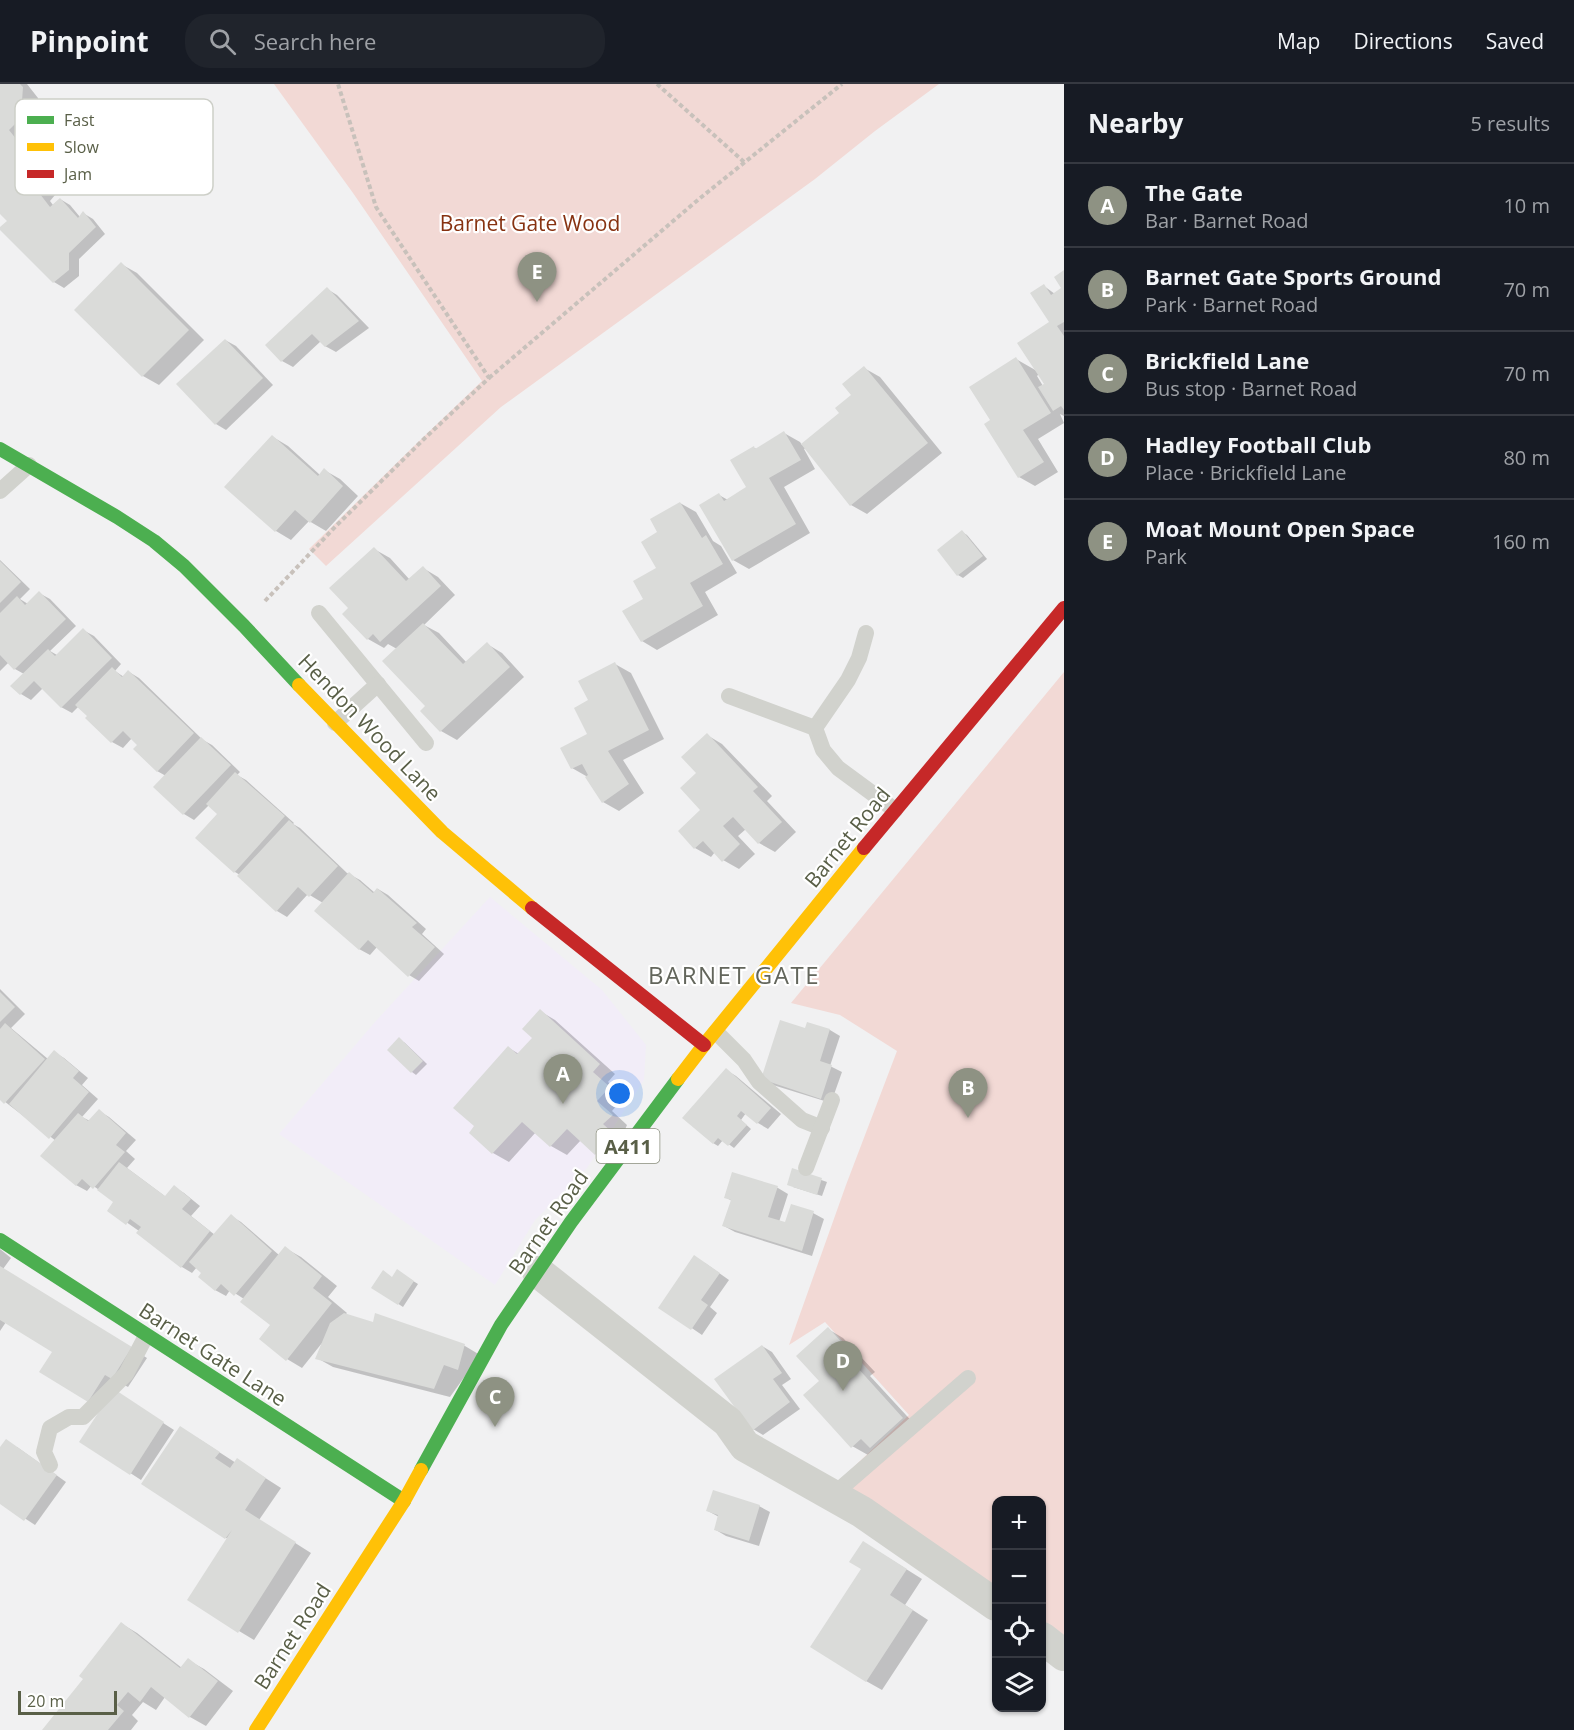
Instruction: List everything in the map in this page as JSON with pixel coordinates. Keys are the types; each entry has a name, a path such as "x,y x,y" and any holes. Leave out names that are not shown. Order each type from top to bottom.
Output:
{"main road":[{"name":"Hendon Wood Lane","path":"0,449 117,517 154,541 184,566 442,832 501,883 704,1045"},
{"name":"Barnet Road","path":"256,1730 404,1501 501,1325 571,1222 704,1045 1064,608"},
{"name":"Barnet Gate Lane","path":"0,1240 404,1501"}],"street":[{"path":"538,1272 728,1422 745,1446 862,1512 995,1604"},
{"path":"1046,1642 1064,1655"}],"lane":[{"path":"0,491 30,465"},
{"path":"319,613 426,743"},
{"path":"815,728 848,680 859,658 866,633"},
{"path":"335,723 378,684"},
{"path":"729,696 815,728 823,750 838,768 896,810"},
{"path":"716,1032 744,1060 759,1082 802,1120 822,1128"},
{"path":"806,1168 832,1100"},
{"path":"50,1465 44,1452 50,1428 69,1417 83,1417 126,1374 146,1336"},
{"path":"833,1496 968,1378"}],"path":[{"path":"338,84 376,207 489,378"},
{"path":"657,84 744,162"},
{"path":"269,596 385,478 489,378 744,162 842,84"}],"shaded area":[{"path":"490,897 602,990 646,1045 644,1080 587,1168 535,1220 495,1285 279,1134 375,1022"}],"green space":[{"name":"Barnet Gate Wood","path":"274,84 939,84 815,179 501,407 326,566 309,549 482,381 353,193"},
{"path":"1064,672 1064,1655 1046,1641 1046,1496 992,1496 992,1602 827,1492 909,1415 825,1322 789,1345 897,1051 840,1015 791,1003"}],"building":[{"path":"0,84 20,84 23,87 22,99 15,99 15,124 9,130 15,138 15,195 41,195 50,207 60,198 78,218 83,211 96,227 69,253 69,270 53,283 0,230 0,227 7,221 0,214"},
{"path":"121,262 189,330 142,377 74,310"},
{"path":"1064,270 1064,322 1057,326 1064,336 1064,410 1061,406 1053,411 1038,387 1044,384 1017,343 1049,322 1030,293 1044,284 1051,295 1061,288 1054,277"},
{"path":"327,287 359,321 325,347 312,334 281,362 265,345"},
{"path":"225,339 263,378 215,425 176,384"},
{"path":"1016,357 1051,413 1023,430 1044,462 1018,478 984,424 990,420 969,387"},
{"path":"864,366 928,443 850,506 801,444 839,413 835,408 851,395 842,384"},
{"path":"784,431 801,460 769,478 796,524 732,561 699,505 719,493 724,501 746,487 730,460 754,446 755,449"},
{"path":"272,435 318,476 324,468 343,486 310,523 295,510 275,532 224,487"},
{"path":"680,502 702,538 706,535 723,564 690,583 703,606 641,642 622,611 643,599 633,581 656,568 641,542 657,532 650,519"},
{"path":"962,530 983,556 957,576 937,550"},
{"path":"374,547 406,581 423,566 441,586 380,642 373,634 367,640 342,614 348,608 329,588"},
{"path":"0,561 21,582 0,603"},
{"path":"39,591 66,619 14,670 0,655 0,613 17,596 25,605"},
{"path":"423,623 463,664 487,642 510,667 440,732 420,711 425,706 382,661"},
{"path":"83,628 112,658 61,708 34,681 20,695 10,686 48,649 55,656"},
{"path":"615,662 649,730 608,751 629,784 602,803 585,777 588,775 582,764 571,769 560,748 587,734 574,708 588,700 578,681"},
{"path":"112,667 122,677 128,670 194,733 157,772 133,749 137,745 123,731 111,743 75,705"},
{"path":"707,733 758,787 753,791 782,822 758,844 733,817 723,826 740,844 722,862 703,841 694,849 678,831 700,810 680,788 696,773 681,757"},
{"path":"201,737 231,765 183,815 153,787"},
{"path":"235,772 285,816 234,873 195,838 217,814 206,804"},
{"path":"289,820 338,866 309,897 298,887 276,912 237,876"},
{"path":"349,872 373,893 377,888 417,923 412,927 435,947 408,977 368,940 359,950 314,911"},
{"path":"0,992 15,1007 0,1022"},
{"path":"540,1009 600,1064 593,1072 610,1087 597,1101 613,1115 603,1124 613,1133 595,1155 567,1129 550,1147 522,1122 492,1154 469,1133 474,1126 453,1108 508,1046 517,1054 532,1038 522,1029"},
{"path":"780,1020 805,1028 807,1022 830,1029 820,1061 832,1065 821,1099 761,1079"},
{"path":"5,1023 45,1059 4,1104 0,1100 0,1029"},
{"path":"399,1037 423,1061 411,1073 387,1050"},
{"path":"54,1050 79,1071 73,1078 89,1092 49,1139 9,1104"},
{"path":"726,1068 771,1108 757,1124 741,1111 737,1116 747,1125 728,1146 718,1138 713,1144 682,1118"},
{"path":"99,1109 126,1133 116,1145 125,1152 93,1189 82,1179 76,1186 40,1156 78,1113 88,1121"},
{"path":"119,1162 165,1196 174,1185 191,1199 182,1209 210,1231 181,1268 136,1233 141,1227 130,1219 126,1225 107,1211 113,1202 97,1190"},
{"path":"792,1168 822,1178 817,1195 787,1185"},
{"path":"732,1172 778,1186 768,1217 785,1222 791,1204 814,1211 802,1251 722,1226 731,1200 724,1198"},
{"path":"231,1214 272,1251 234,1296 221,1284 215,1291 198,1277 201,1273 189,1262"},
{"path":"285,1246 322,1276 313,1288 332,1303 286,1361 259,1339 270,1325 240,1302"},
{"path":"694,1255 720,1273 701,1300 708,1305 691,1330 658,1308"},
{"path":"0,1266 132,1347 112,1379 105,1375 88,1402 39,1372 52,1352 0,1320"},
{"path":"397,1269 414,1281 398,1305 371,1288 383,1270 392,1277"},
{"path":"344,1313 373,1322 375,1313 465,1344 458,1370 444,1365 434,1389 315,1359 330,1323"},
{"path":"828,1327 860,1363 856,1366 903,1418 870,1448 861,1439 851,1448 803,1395 819,1381 796,1356"},
{"path":"762,1345 782,1373 773,1379 790,1402 752,1431 714,1379"},
{"path":"114,1389 164,1422 130,1475 79,1442"},
{"path":"180,1426 220,1452 215,1458 230,1468 237,1458 266,1478 245,1510 296,1542 238,1633 187,1600 232,1530 225,1539 141,1484"},
{"path":"6,1439 57,1475 24,1521 0,1504 0,1447"},
{"path":"713,1490 760,1505 749,1541 714,1530 718,1515 706,1511"},
{"path":"863,1541 907,1569 890,1595 913,1610 866,1682 810,1647 861,1569 849,1562"},
{"path":"121,1622 180,1668 188,1658 218,1681 189,1718 151,1687 140,1702 128,1692 117,1705 124,1711 108,1730 42,1730 83,1679 79,1676"}],"traffic: fast":[{"path":"0,449 154,541 184,566 299,685"},
{"path":"421,1470 501,1325 571,1222 678,1079"},
{"path":"0,1240 404,1501"}],"traffic: slow":[{"path":"299,685 442,832 532,908"},
{"path":"678,1079 864,848"},
{"path":"256,1730 404,1501 421,1470"}],"traffic: jam":[{"path":"864,848 1064,608"},
{"path":"532,908 704,1045"}],"place":[{"name":"Moat Mount Open Space","path":"537,302"},
{"name":"The Gate","path":"563,1104"},
{"name":"Barnet Gate Sports Ground","path":"968,1118"},
{"name":"Hadley Football Club","path":"843,1391"},
{"name":"Brickfield Lane","path":"495,1427"}],"district":[{"name":"BARNET GATE","path":"734,974"}]}
